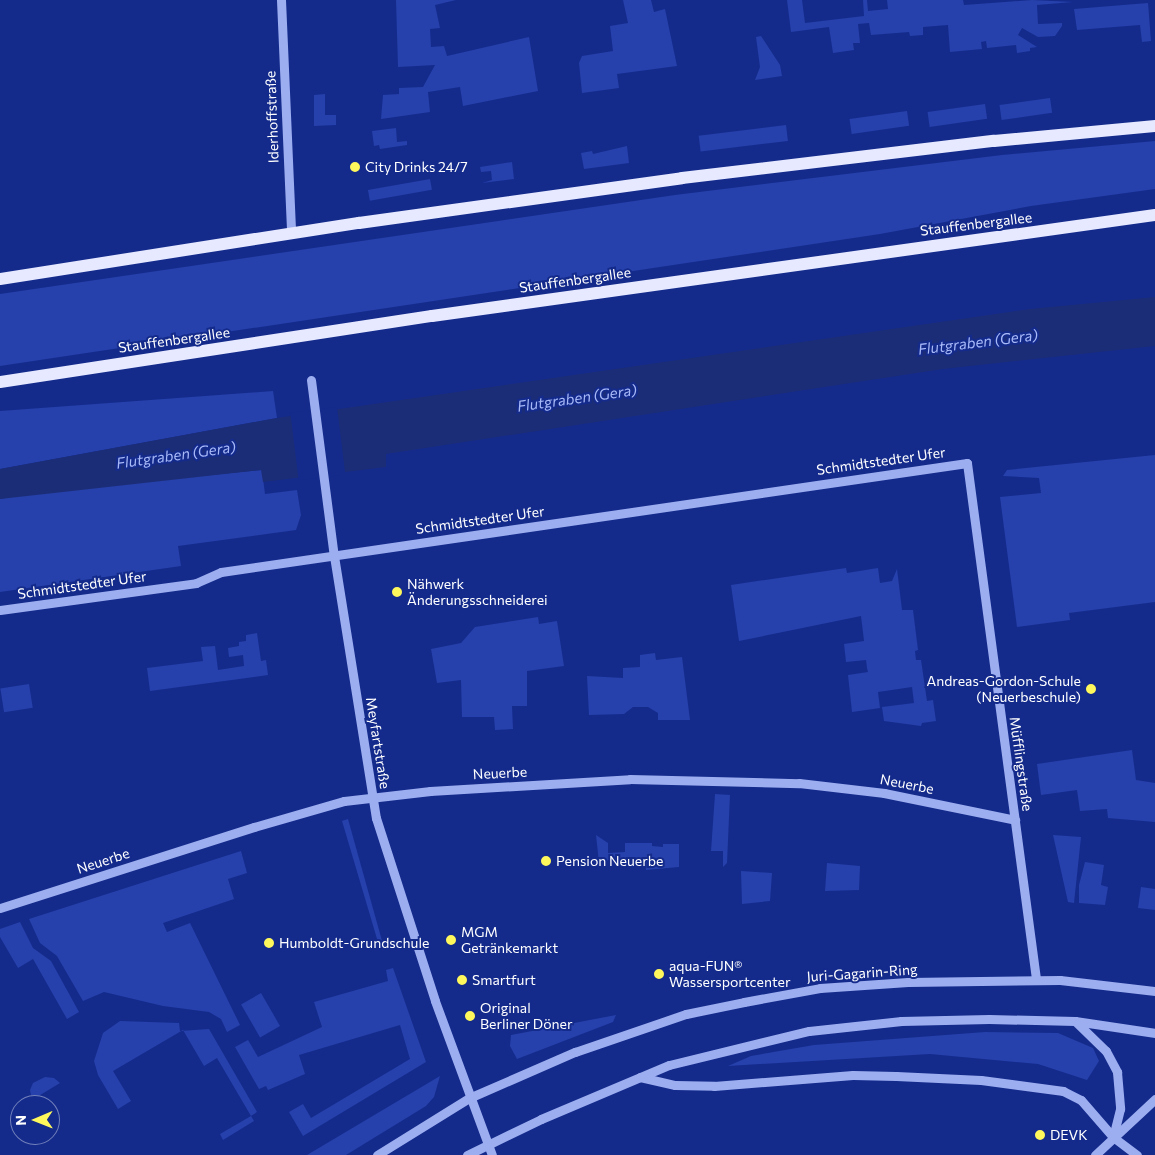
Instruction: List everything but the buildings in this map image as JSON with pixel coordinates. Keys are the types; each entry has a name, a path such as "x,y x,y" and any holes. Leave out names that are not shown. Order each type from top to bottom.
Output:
{"main road":[{"path":"0,279 291,233 682,178 994,141 1155,126"},
{"name":"Stauffenbergallee","path":"0,382 432,316 1155,215"}],"street":[{"name":"Iderhoffstraße","path":"281,0 291,233"},
{"name":"Meyfartstraße","path":"311,380 334,556 372,798 400,900 469,1098"},
{"name":"Schmidtstedter Ufer","path":"0,610 196,583 221,572 966,463"},
{"name":"Müfflingstraße","path":"966,463 1036,980"},
{"name":"Neuerbe","path":"0,908 254,827 344,801 430,791 630,779 743,780 840,787 1015,820"},
{"name":"Juri-Gagarin-Ring","path":"377,1155 469,1098 575,1052 686,1014 820,988 1036,980 1155,991"},
{"path":"467,1155 487,1143 692,1057 808,1031 901,1021 1075,1021 1155,1033"},
{"path":"1075,1021 1106,1051 1117,1072 1120,1110 1113,1137"},
{"path":"639,1078 675,1084 714,1086 853,1075 1025,1085 1064,1091 1081,1100 1113,1137 1137,1155"},
{"path":"469,1098 492,1155"},
{"path":"1095,1155 1155,1099"}],"shaded area":[{"path":"396,0 456,0 435,5 440,28 430,29 431,47 444,46 447,56 529,37 538,91 463,106 460,87 428,92 430,112 381,119 383,95 399,94 399,88 423,87 435,65 398,67"},
{"path":"623,0 651,0 654,12 665,9 677,66 617,74 619,88 582,93 579,63 582,56 613,51 610,26 628,23"},
{"path":"787,0 802,0 805,23 864,16 863,0 867,0 868,11 888,9 887,0 963,0 964,5 1032,0 1073,2 1037,5 1038,24 1062,23 1062,26 1055,36 1038,37 1022,28 1018,35 1037,47 1030,48 1030,51 1017,53 1016,45 987,48 986,41 981,42 982,49 950,52 948,25 923,27 923,35 910,36 909,32 871,35 869,23 858,24 860,43 853,43 854,50 833,53 829,27 791,32"},
{"path":"1148,3 1151,41 1142,42 1140,25 1077,30 1074,9"},
{"path":"761,36 780,65 782,76 755,80 760,67 756,37"},
{"path":"325,94 325,115 336,115 336,125 314,126 314,95"},
{"path":"1050,98 1052,113 1002,120 999,105"},
{"path":"985,104 987,119 930,127 928,112"},
{"path":"907,111 909,126 852,134 850,119"},
{"path":"786,125 788,141 701,152 699,136"},
{"path":"396,128 397,142 407,141 407,145 380,149 379,145 374,146 372,131"},
{"path":"1155,141 1155,189 1031,206 880,234 0,366 0,294 675,195 1002,155"},
{"path":"627,146 629,163 584,169 581,153 592,151 593,154"},
{"path":"512,162 514,179 482,183 492,180 491,171 481,172 480,167"},
{"path":"430,179 432,190 370,201 368,190"},
{"path":"273,391 277,418 0,469 0,411"},
{"path":"1155,455 1155,602 1069,613 1070,620 1017,627 1000,497 1041,493 1039,478 1003,476 1007,470"},
{"path":"262,470 265,494 297,490 301,515 296,530 178,546 181,566 0,592 0,499 38,492"},
{"path":"846,568 847,573 878,568 880,583 892,581 897,569 902,610 913,610 918,650 915,651 916,660 921,660 927,701 933,700 936,721 922,723 921,726 884,721 882,707 914,703 912,687 878,692 880,708 852,712 848,675 868,672 866,660 846,662 844,644 864,641 861,616 739,641 731,585"},
{"path":"538,617 539,624 557,621 564,666 527,671 527,706 512,706 513,729 495,730 494,717 462,717 461,680 437,683 431,649 461,643 475,627"},
{"path":"257,633 261,661 266,660 268,675 150,691 147,668 203,661 201,647 215,646 218,670 244,666 243,655 229,657 228,648 239,646 239,642 246,641 246,635"},
{"path":"655,653 656,660 682,657 690,720 658,720 658,713 648,707 633,707 624,714 589,715 587,676 623,678 623,668 640,667 640,655"},
{"path":"29,684 33,708 4,712 0,689"},
{"path":"1132,750 1136,780 1155,783 1155,822 1108,818 1107,809 1080,811 1077,790 1041,795 1037,764"},
{"path":"715,794 730,795 727,863 723,867 723,851 711,851"},
{"path":"348,819 384,948 380,949 342,821"},
{"path":"596,835 608,843 608,853 625,852 625,843 652,843 652,846 663,847 663,844 679,844 679,867 646,870 645,858 617,863 616,858 599,863"},
{"path":"1053,835 1081,837 1074,903 1068,902"},
{"path":"241,851 247,873 228,879 234,899 163,923 167,932 190,923 240,1025 227,1032 221,1019 209,1012 163,1006 104,992 83,1001 57,956 40,943 29,919"},
{"path":"1085,862 1104,865 1101,885 1108,887 1105,905 1079,903 1079,885"},
{"path":"827,863 860,866 859,890 825,891"},
{"path":"741,871 772,873 770,901 742,904"},
{"path":"1141,887 1155,889 1155,910 1138,908"},
{"path":"20,922 33,948 51,961 79,1012 67,1019 33,959 18,968 0,937 0,929"},
{"path":"393,968 426,1062 303,1136 289,1112 303,1104 311,1118 410,1059 400,1025 299,1055 305,1074 268,1090 266,1086 259,1089 235,1047 248,1040 258,1057 322,1027 314,1002 388,981 386,970"},
{"path":"261,993 280,1026 260,1037 241,1004"},
{"path":"616,1015 613,1022 517,1059 510,1046 511,1035"},
{"path":"120,1021 179,1023 181,1031 113,1071 131,1101 118,1109 98,1075 94,1061 103,1033"},
{"path":"209,1029 257,1112 251,1116 217,1058 204,1066 183,1031"},
{"path":"985,1032 1058,1033 1093,1048 1099,1061 1087,1080 1038,1064 930,1054 728,1066 751,1056 814,1045"},
{"path":"440,1076 434,1097 426,1106 346,1155 307,1155"},
{"path":"45,1077 54,1078 60,1083 40,1095 31,1095 30,1090 33,1083"},
{"path":"251,1116 254,1121 223,1140 220,1134"}],"water":[{"name":"Flutgraben (Gera)","path":"1155,297 1155,346 943,369 386,454 386,467 263,482 261,470 0,499 0,469 277,418 1030,309"}],"pier":[{"path":"337,407 345,474 299,480 290,413"}],"place":[{"name":"City Drinks 24/7","path":"355,167"},
{"name":"Nähwerk Änderungsschneiderei","path":"397,592"},
{"name":"Andreas-Gordon-Schule (Neuerbeschule)","path":"1091,689"},
{"name":"Pension Neuerbe","path":"546,861"},
{"name":"MGM Getränkemarkt","path":"451,940"},
{"name":"Humboldt-Grundschule","path":"269,943"},
{"name":"aqua-FUN® Wassersportcenter","path":"659,974"},
{"name":"Smartfurt","path":"462,980"},
{"name":"Original Berliner Döner","path":"470,1016"},
{"name":"DEVK","path":"1040,1135"}]}
